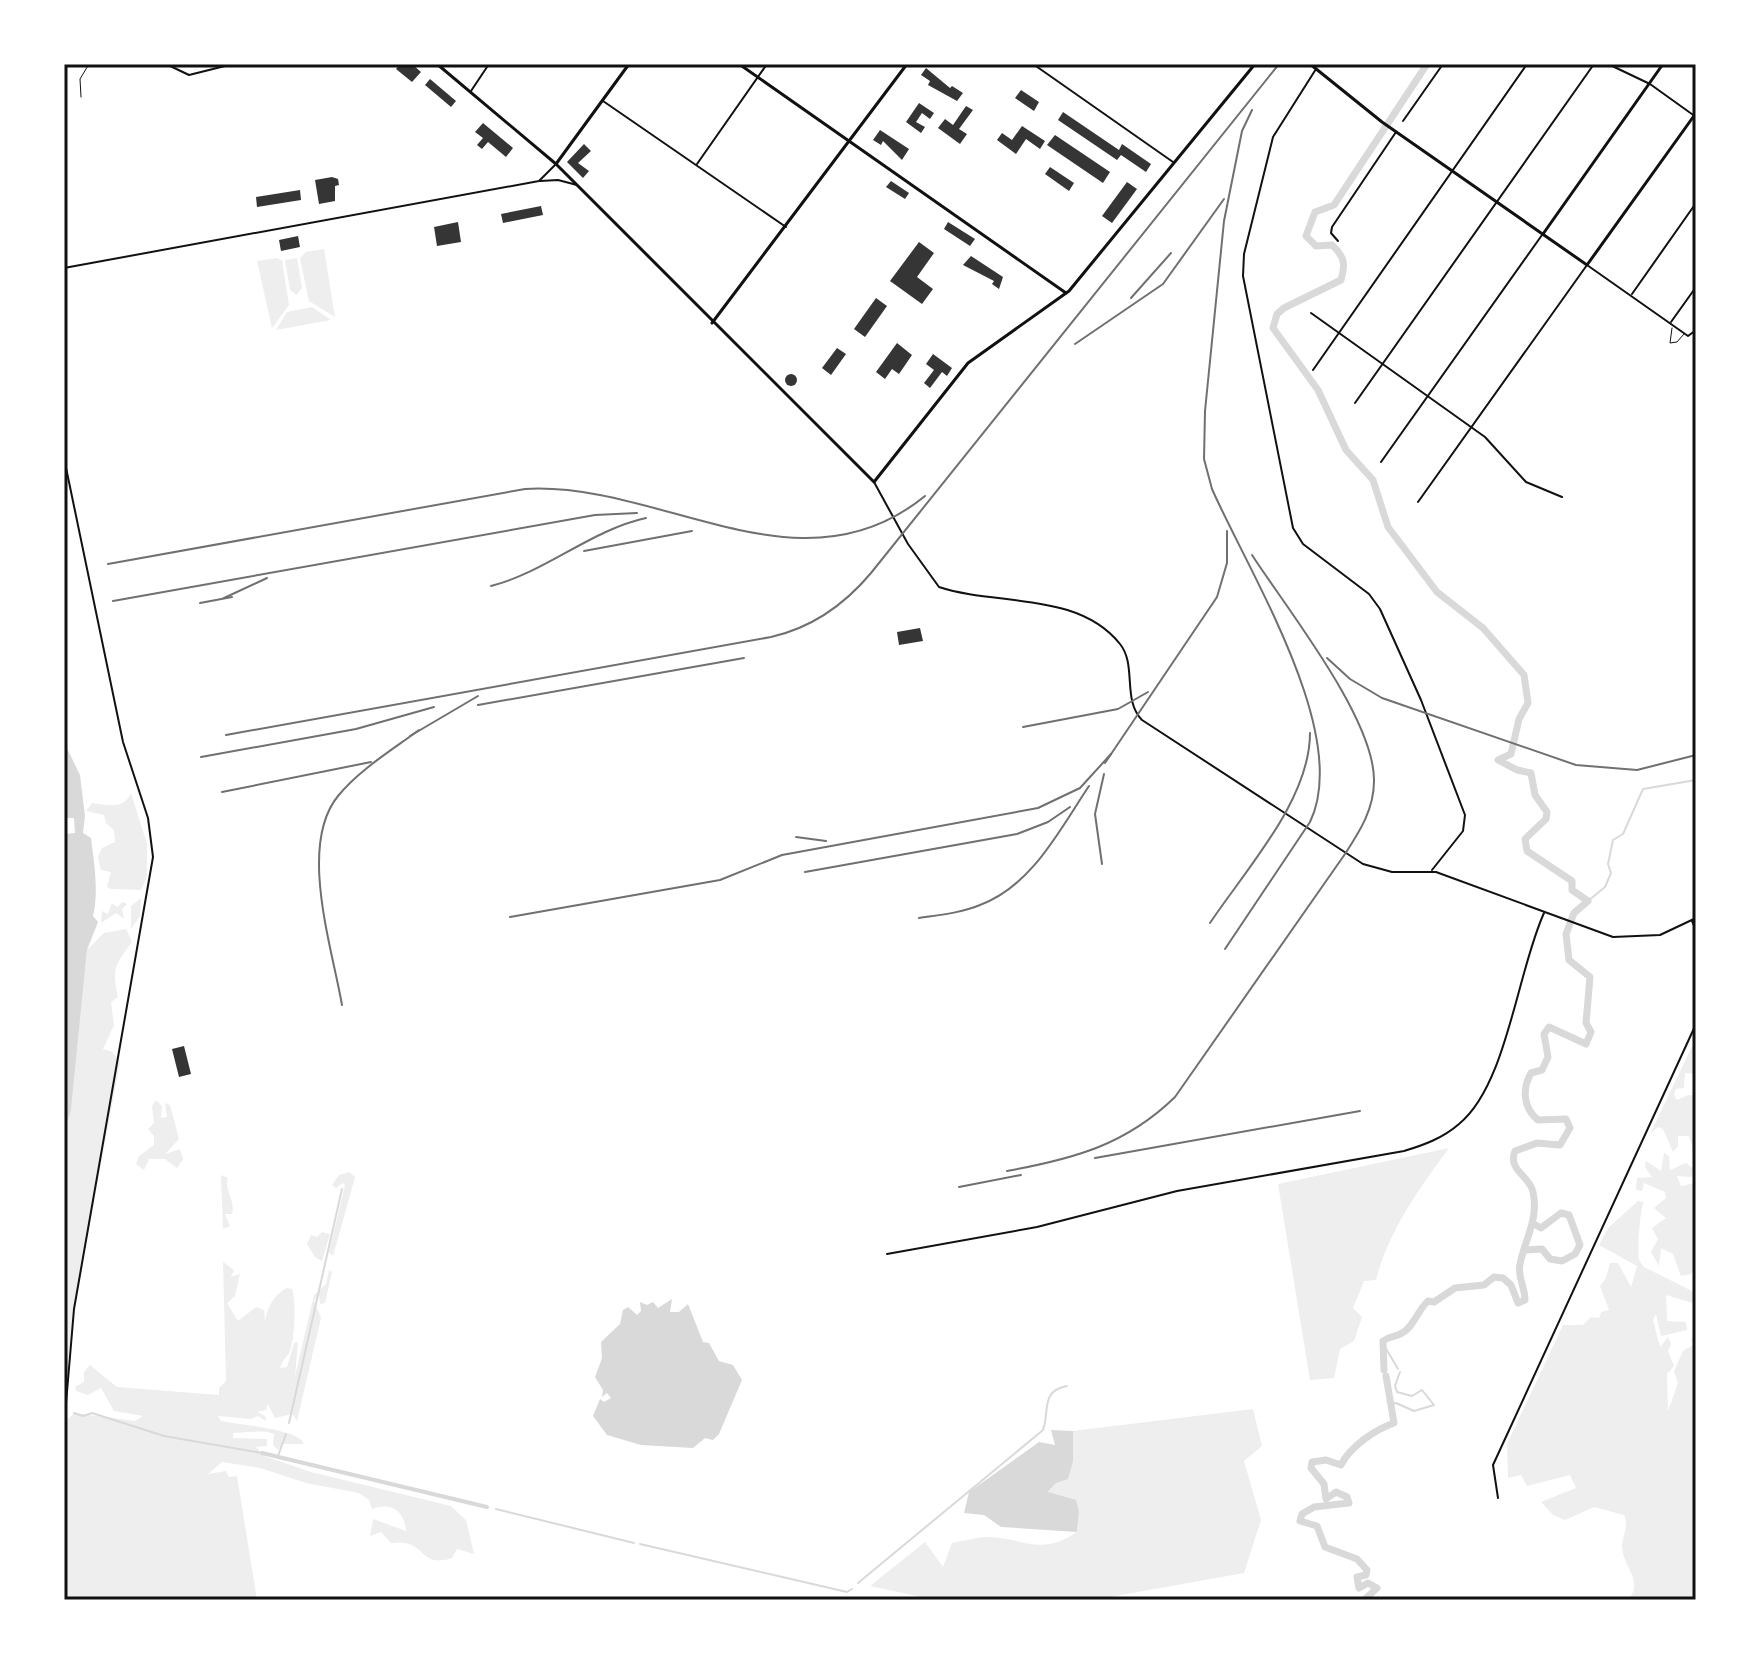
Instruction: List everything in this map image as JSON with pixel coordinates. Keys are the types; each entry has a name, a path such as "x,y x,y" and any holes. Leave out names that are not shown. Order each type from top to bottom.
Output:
{"street":[{"path":"166,64 189,75 233,64"},
{"path":"437,64 556,164 874,482 908,544 939,587 1077,612 1119,642 1126,657 1135,710 1142,720 1363,864 1392,872 1431,871 1613,937 1634,939 1660,935 1696,918"},
{"path":"470,92 489,64"},
{"path":"539,181 556,164 629,64"},
{"path":"739,64 1066,293"},
{"path":"697,164 767,64"},
{"path":"712,323 850,144 907,64"},
{"path":"1033,64 1175,163"},
{"path":"874,482 968,363 1066,293 1255,64"},
{"path":"1310,64 1382,122 1686,335 1696,330"},
{"path":"1403,121 1443,64"},
{"path":"1313,370 1527,64"},
{"path":"1355,403 1594,64"},
{"path":"1418,502 1695,115 1650,84 1608,64"},
{"path":"1381,462 1663,64"},
{"path":"1316,69 1273,137 1244,254 1243,276 1293,528 1303,544 1369,594 1380,609 1421,700 1465,815 1463,831 1431,871"},
{"path":"603,101 786,227"},
{"path":"1338,241 1331,233 1332,227 1396,131"},
{"path":"64,268 539,181 558,180 580,187"},
{"path":"1631,295 1696,203"},
{"path":"1672,324 1696,287"},
{"path":"1311,313 1485,437 1526,482 1562,497"},
{"path":"64,458 123,742 148,818 153,857 74,1309 64,1427"},
{"path":"887,1254 1037,1227 1177,1191 1404,1151 1434,1141 1461,1123 1481,1099 1492,1077 1526,960 1544,912"},
{"path":"1691,920 1696,930"},
{"path":"1498,1498 1492,1476 1493,1465 1696,1024"}],"lane":[{"path":"81,97 80,79 89,64"},
{"path":"1672,324 1670,343 1686,335"}],"shaded area":[{"path":"324,249 335,317 309,301 300,258 306,252"},
{"path":"277,258 282,261 289,305 272,328 257,261"},
{"path":"297,258 302,288 297,295 290,290 285,260"},
{"path":"312,307 331,320 276,330 287,312"},
{"path":"64,742 80,775 85,816 83,833 91,838 95,867 93,916 98,922 87,950 71,1110 64,1132 64,834 75,833 74,818 64,818"},
{"path":"131,793 147,844 147,876 141,890 111,889 107,887 111,872 101,870 98,857 102,848 115,842 114,830 106,823 104,815 86,811 92,803 120,804"},
{"path":"141,898 140,916 131,929 131,906"},
{"path":"123,902 127,904 122,909 124,919 116,913 101,923 102,911 108,914 112,903 117,907"},
{"path":"126,929 132,942 116,968 118,997 111,1002 114,1025 103,1049 112,1052 120,1062 74,1309 64,1401 64,1132 71,1110 87,950 104,933"},
{"path":"1696,1038 1696,1074 1685,1073 1684,1088 1676,1089 1674,1095 1677,1100 1688,1095 1696,1096 1696,1159 1689,1136 1678,1136 1678,1146 1673,1152 1663,1129 1658,1127 1650,1134"},
{"path":"156,1100 162,1106 161,1118 167,1117 165,1103 170,1105 179,1139 165,1154 180,1149 183,1159 177,1168 165,1159 149,1159 144,1170 136,1164 139,1156 154,1145 154,1136 148,1129 154,1123 152,1106"},
{"path":"1449,1148 1397,1227 1376,1280 1364,1281 1353,1308 1362,1317 1354,1341 1340,1349 1334,1378 1310,1380 1278,1184"},
{"path":"1664,1153 1669,1156 1670,1170 1686,1163 1695,1170 1691,1177 1677,1176 1681,1186 1696,1183 1696,1267 1691,1274 1681,1276 1673,1254 1661,1248 1659,1266 1651,1252 1658,1239 1652,1228 1666,1218 1654,1208 1666,1198 1665,1192 1644,1183 1642,1191 1636,1190 1637,1178 1652,1177 1645,1167 1646,1161 1661,1171"},
{"path":"349,1172 355,1177 333,1256 329,1252 345,1185 343,1183 336,1188 332,1185 339,1175"},
{"path":"221,1175 228,1178 233,1209 232,1214 225,1214 230,1226 223,1229"},
{"path":"1638,1201 1644,1202 1639,1230 1639,1260 1644,1267 1696,1293 1696,1304 1666,1295 1667,1321 1686,1322 1687,1330 1661,1336 1656,1314 1653,1320 1660,1347 1668,1337 1671,1344 1668,1351 1674,1366 1667,1374 1668,1411 1678,1383 1674,1371 1683,1351 1693,1345 1691,1339 1696,1337 1696,1600 1628,1600 1633,1593 1634,1580 1623,1553 1624,1515 1594,1507 1565,1520 1553,1515 1541,1502 1576,1488 1570,1475 1527,1486 1521,1475 1508,1478 1507,1444 1563,1325 1583,1325 1591,1317 1599,1318 1601,1312 1609,1310 1600,1286 1610,1263 1618,1263 1631,1287 1637,1266 1599,1245 1608,1228"},
{"path":"322,1232 330,1234 322,1261 315,1257 307,1244 311,1235 317,1237"},
{"path":"223,1262 234,1270 231,1277 240,1274 235,1296 227,1303 238,1321 256,1307 264,1310 265,1321 275,1298 287,1288 292,1289 293,1337 290,1351 280,1368 287,1367 294,1343 298,1342 295,1376 314,1295 326,1284 329,1270 332,1272 325,1303 320,1304 319,1294 314,1301 321,1318 297,1421 292,1414 275,1418 268,1404 266,1410 257,1412 265,1416 266,1421 258,1416 251,1419 218,1416 221,1421 291,1435 304,1444 283,1444 278,1450 273,1445 274,1434 264,1432 233,1433 233,1438 267,1439 267,1446 256,1447 264,1456 311,1472 451,1506 466,1520 474,1554 457,1549 452,1558 429,1558 411,1545 391,1543 381,1532 370,1536 373,1519 406,1531 403,1518 391,1507 372,1509 369,1500 359,1493 306,1483 260,1468 222,1462 208,1474 226,1471 229,1477 237,1476 257,1600 64,1600 66,1421 74,1413 135,1421 143,1416 114,1411 101,1388 88,1395 76,1391 75,1387 84,1382 84,1372 90,1365 117,1387 219,1395 219,1388 226,1381"},
{"path":"672,1299 670,1312 679,1312 688,1304 703,1342 709,1343 719,1361 733,1365 742,1380 719,1434 713,1440 705,1438 693,1448 641,1445 607,1435 593,1416 600,1399 604,1402 611,1398 607,1393 602,1397 603,1390 595,1377 602,1358 601,1342 620,1324 623,1310 628,1307 637,1315 641,1311 640,1302 647,1305 653,1302 658,1308"},
{"path":"1253,1409 1262,1446 1244,1461 1261,1520 1244,1573 1093,1600 936,1600 870,1586 925,1542 943,1567 952,1543 984,1537 1041,1545 1064,1540 1077,1532 1079,1512 1048,1493 1073,1461 1073,1431"},
{"path":"1051,1430 1073,1431 1073,1461 1068,1479 1056,1483 1048,1492 1076,1500 1079,1512 1077,1532 1001,1527 984,1515 964,1513 969,1492 1039,1442 1055,1445"}],"building":[{"path":"400,64 412,64 421,72 412,82 396,69"},
{"path":"926,68 950,88 952,86 963,93 957,101 928,85 930,81 921,75"},
{"path":"430,79 456,101 451,107 425,85"},
{"path":"1021,90 1039,102 1034,111 1015,98"},
{"path":"919,103 934,113 930,119 922,113 916,122 925,127 921,133 906,122"},
{"path":"966,106 973,110 959,129 967,134 960,144 938,128 945,119 953,125"},
{"path":"1063,112 1119,150 1122,144 1151,164 1146,172 1121,155 1117,160 1058,120"},
{"path":"483,123 513,148 506,157 488,142 482,149 477,145 483,138 475,132"},
{"path":"1022,126 1045,141 1040,149 1026,139 1016,154 997,140 1002,133 1012,140"},
{"path":"880,130 909,149 902,160 883,141 881,145 873,140"},
{"path":"1055,135 1110,172 1103,183 1047,145"},
{"path":"584,144 591,151 578,163 589,171 583,178 567,162"},
{"path":"1050,167 1074,183 1069,191 1045,174"},
{"path":"338,179 339,185 335,186 335,201 319,204 315,180"},
{"path":"891,181 909,193 905,199 886,187"},
{"path":"1127,182 1137,189 1112,223 1102,216"},
{"path":"300,190 301,200 257,207 256,197"},
{"path":"541,206 543,215 503,223 501,214"},
{"path":"458,222 461,242 437,246 434,227"},
{"path":"948,222 975,239 970,246 944,229"},
{"path":"298,236 300,247 281,251 279,240"},
{"path":"919,242 934,253 917,277 933,289 922,304 890,281"},
{"path":"971,256 1003,277 999,289 992,284 994,281 963,265"},
{"path":"876,298 887,306 865,337 854,329"},
{"path":"897,343 912,355 899,374 892,369 885,379 876,372"},
{"path":"837,348 846,354 831,375 822,368"},
{"path":"933,354 952,368 947,376 942,372 930,388 924,383 934,370 926,364"},
{"path":"791,374 797,380 791,386 785,380"},
{"path":"920,628 923,641 899,645 897,632"},
{"path":"184,1046 191,1074 179,1077 172,1049"}],"waterway":[{"path":"1384,1370 1383,1341 1406,1331 1428,1301 1434,1302 1455,1288 1484,1285 1494,1277 1503,1278 1511,1285 1518,1303 1525,1300 1519,1268 1533,1220 1534,1202 1531,1186 1516,1168 1513,1158 1515,1151 1537,1143 1560,1145 1570,1128 1566,1119 1538,1120 1529,1110 1526,1085 1531,1073 1542,1070 1548,1057 1544,1034 1549,1027 1586,1044 1591,1032 1586,1023 1590,977 1569,960 1566,934 1574,913 1588,901 1572,890 1572,881 1527,851 1525,839 1546,819 1547,812 1535,795 1531,773 1498,760 1511,754 1519,719 1528,703 1524,675 1483,628 1437,592 1388,527 1373,480 1346,450 1318,390 1273,328 1277,314 1284,308 1341,280 1344,265 1339,253 1332,245 1316,246 1306,236 1315,212 1334,205 1427,64"},
{"path":"1588,901 1605,887 1611,873 1608,864 1613,840 1623,834 1643,789 1696,780"},
{"path":"289,1423 342,1189"},
{"path":"1525,1250 1542,1249 1550,1259 1562,1261 1575,1254 1580,1245 1569,1215 1561,1213 1541,1228 1534,1224"},
{"path":"1385,1347 1398,1369"},
{"path":"1391,1405 1396,1403 1414,1411 1434,1405 1422,1390 1412,1396 1397,1392 1395,1386 1400,1372"},
{"path":"1364,1600 1377,1588 1368,1583 1359,1588 1357,1577 1366,1575 1367,1570 1357,1559 1325,1547 1317,1526 1300,1521 1302,1514 1314,1507 1349,1503 1347,1497 1336,1492 1326,1499 1324,1484 1311,1468 1312,1462 1326,1460 1341,1465 1363,1440 1394,1423 1386,1376"},
{"path":"858,1583 1043,1430 1049,1397 1067,1386"},
{"path":"74,1413 83,1416 92,1413 164,1436 262,1453"},
{"path":"278,1456 286,1434"},
{"path":"262,1453 487,1507"},
{"path":"496,1509 634,1543"},
{"path":"640,1544 847,1592 852,1589"}],"railway":[{"path":"226,735 771,637 800,628 826,613 850,595 871,573 1279,64"},
{"path":"1225,949 1310,822 1319,786 1318,745 1291,654 1212,489 1204,459 1205,411 1224,221 1242,131 1252,110"},
{"path":"1075,344 1163,284 1224,199"},
{"path":"1131,298 1171,253"},
{"path":"108,564 525,489 576,491 729,528 779,536 829,537 878,525 925,496"},
{"path":"113,601 595,515 637,513"},
{"path":"491,586 531,571 606,532 646,518"},
{"path":"584,551 692,531"},
{"path":"1105,763 1217,597 1227,563 1227,531"},
{"path":"1007,1171 1097,1148 1137,1127 1175,1097 1345,854 1369,810 1374,781 1370,756 1360,727 1326,665 1252,555"},
{"path":"224,598 267,578"},
{"path":"200,603 232,597"},
{"path":"478,705 744,658"},
{"path":"1327,658 1350,679 1382,698 1576,765 1637,770 1696,755"},
{"path":"1023,727 1118,709 1148,692"},
{"path":"410,736 478,696"},
{"path":"201,757 356,729 434,707"},
{"path":"342,1005 321,897 320,841 326,817 338,796 356,778 419,730"},
{"path":"1210,923 1274,833 1288,808 1307,758 1310,733"},
{"path":"510,917 720,880 782,855 1038,808 1080,788 1111,754"},
{"path":"222,792 371,762"},
{"path":"1102,864 1095,814 1104,774"},
{"path":"919,918 973,908 1015,884 1043,854 1089,786"},
{"path":"805,872 1017,834 1048,822 1070,807"},
{"path":"796,837 826,841"},
{"path":"1095,1158 1360,1111"},
{"path":"959,1187 1021,1175"}]}
